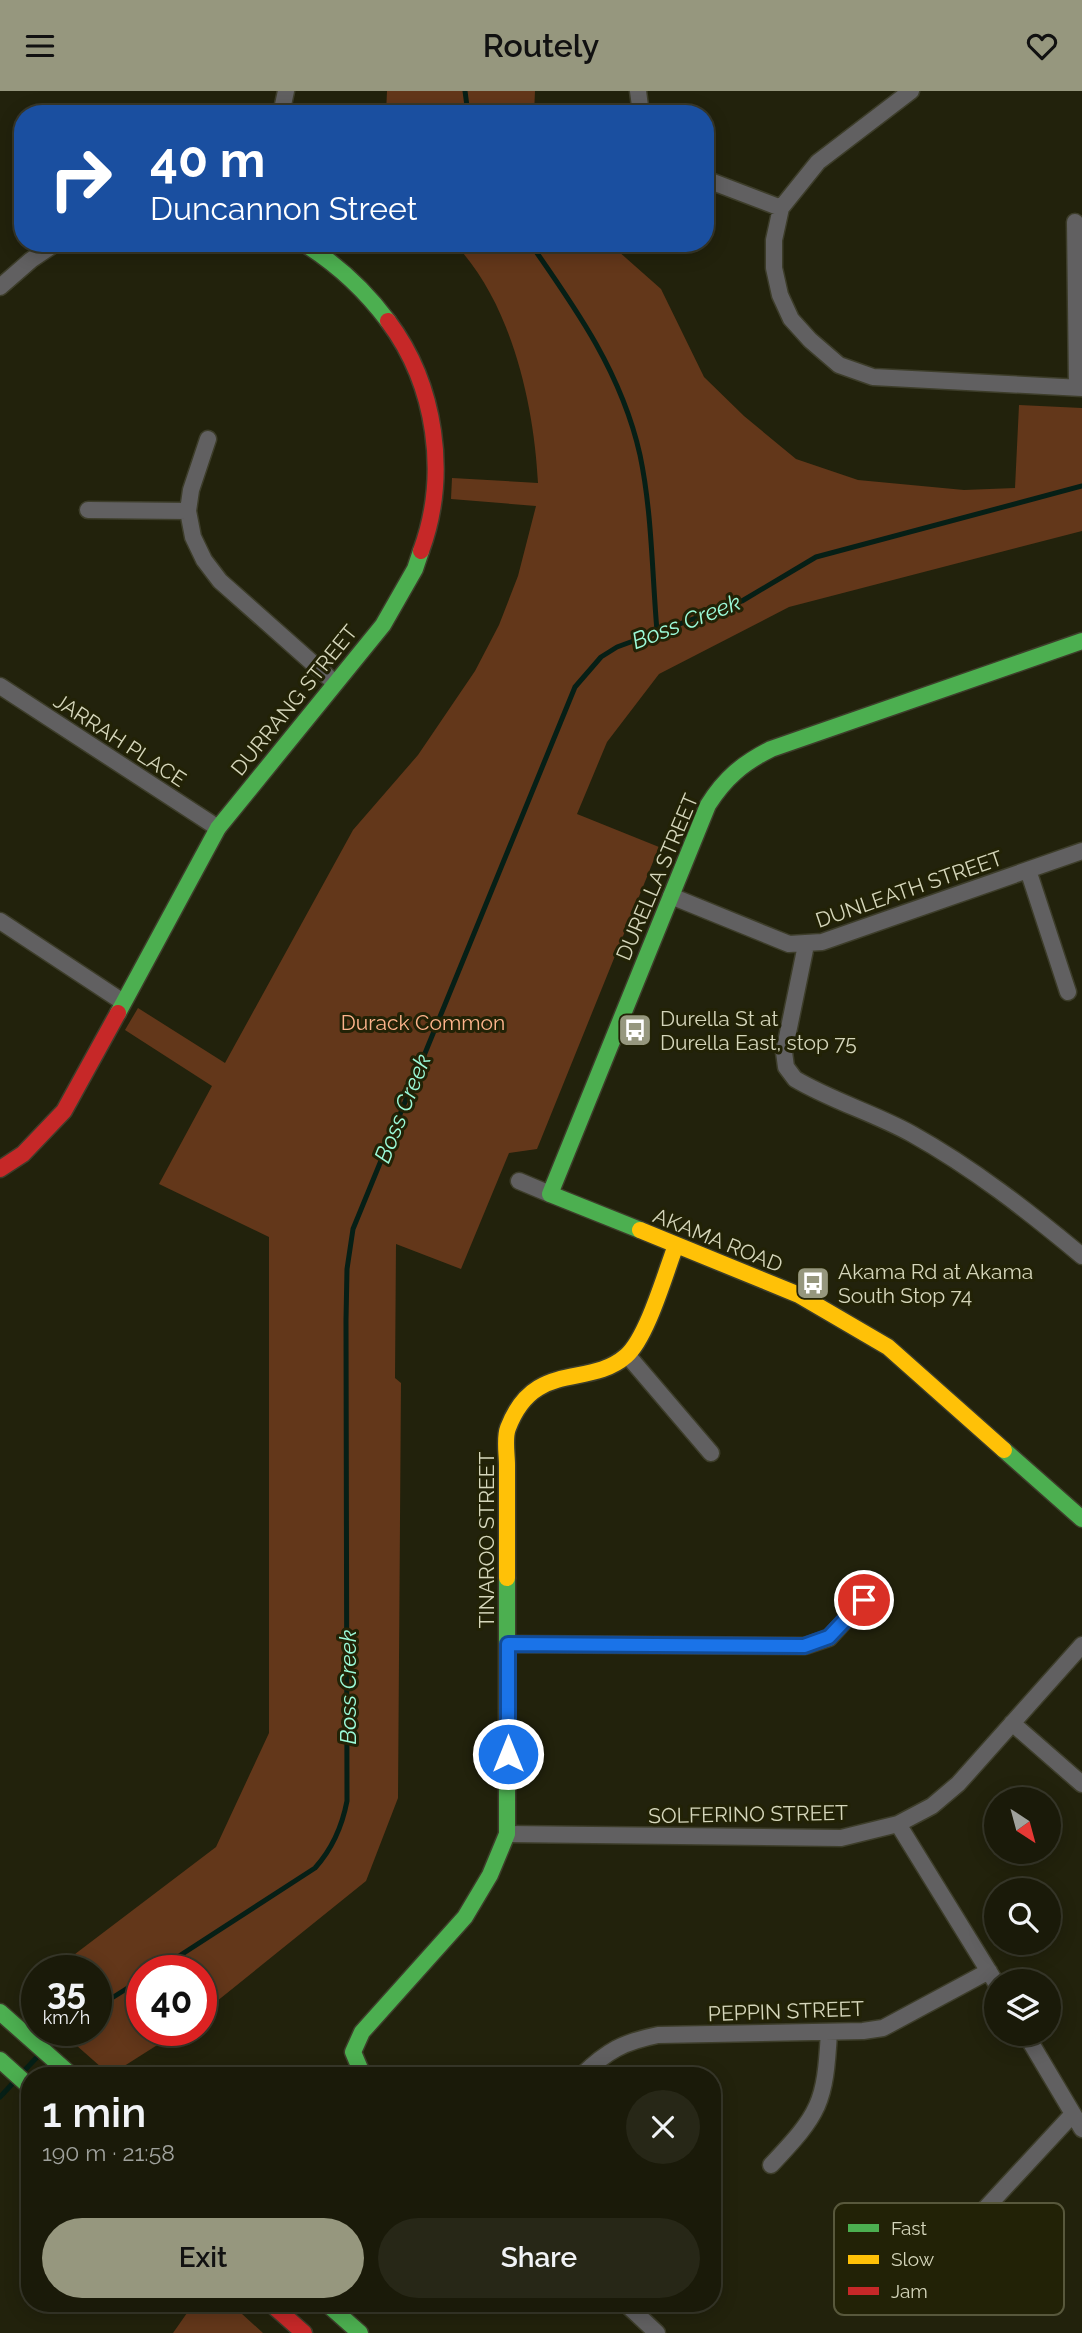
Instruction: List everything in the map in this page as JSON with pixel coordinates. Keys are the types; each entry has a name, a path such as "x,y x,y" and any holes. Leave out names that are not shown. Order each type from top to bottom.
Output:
{"street":[{"path":"911,91 818,162 781,208 774,240 774,268 780,295 791,319 839,365 873,377 1080,387 1075,222"},
{"path":"714,182 781,208"},
{"path":"0,287 43,252"},
{"name":"DURRANG STREET","path":"0,1169 23,1154 64,1111 218,828 383,625 415,569 433,506 435,453 427,400 405,344 368,294 348,274 316,252"},
{"path":"208,439 191,490 188,512 193,537 204,560 220,581 335,683"},
{"path":"88,510 188,512"},
{"name":"DURELLA STREET","path":"550,1194 708,805 722,781 741,764 771,749 1082,641"},
{"name":"JARRAH PLACE","path":"0,686 218,828"},
{"name":"DUNLEATH STREET","path":"671,896 789,944 806,945 822,942 1082,851"},
{"path":"1028,870 1068,992"},
{"path":"0,921 123,1003"},
{"path":"806,945 784,1052 786,1067 794,1079 902,1128 953,1159 992,1185 1082,1256"},
{"name":"AKAMA ROAD","path":"519,1181 799,1295 888,1347 1082,1519"},
{"path":"676,1245 638,1344 629,1357 711,1453"},
{"name":"TINAROO STREET","path":"359,2067 353,2052 362,2032 465,1917 490,1875 507,1835 507,1430 515,1409 529,1393 545,1383 629,1357"},
{"path":"508,1644 804,1646 829,1637 864,1600"},
{"name":"SOLFERINO STREET","path":"507,1835 841,1839 898,1824 932,1806 958,1784 1082,1645"},
{"path":"1012,1723 1082,1784"},
{"path":"898,1824 987,1969"},
{"name":"PEPPIN STREET","path":"590,2067 603,2055 631,2040 658,2035 829,2032 883,2028 984,1981"},
{"path":"0,2012 62,2067"},
{"path":"771,2165 804,2130 815,2113 823,2094 829,2032"},
{"path":"1032,2046 1082,2129"},
{"path":"0,2060 21,2079"},
{"path":"991,2203 1072,2115"},
{"path":"280,2312 304,2333"},
{"path":"336,2312 360,2333"},
{"path":"635,2312 657,2333"}],"green space":[{"path":"387,91 535,91 534,105 386,105"},
{"name":"Durack Common","path":"462,252 619,252 661,289 704,377 744,416 796,459 858,480 964,490 1015,488 1019,405 1082,408 1082,531 789,607 659,674 607,742 577,814 659,847 537,1149 509,1153 461,1269 396,1244 395,1378 401,1383 398,1798 366,1881 217,2001 217,1955 126,1955 126,2046 156,2046 123,2067 101,2067 77,2046 112,2046 112,1955 74,1955 216,1847 269,1733 269,1237 159,1184 212,1086 125,1030 138,1008 225,1063 353,830 418,755 475,671 499,625 518,576 536,506 451,499 452,478 538,483 536,452 525,387 505,324 491,294"},
{"path":"188,2312 240,2312 263,2333 173,2333"}],"waterway":[{"path":"465,91 467,105"},
{"path":"536,252 596,344 610,370 632,425 647,498 657,631"},
{"name":"Boss Creek","path":"181,1955 315,1868 332,1845 342,1820 347,1801 346,1320 347,1269 353,1229 575,687 601,657 617,647 742,601 816,557 1082,486"},
{"name":"Boss Creek","path":"112,1998 126,1989"},
{"name":"Boss Creek","path":"28,2067 39,2055"},
{"name":"Boss Creek","path":"0,2097 15,2081"}],"traffic: fast":[{"path":"316,252 349,278 388,321"},
{"path":"118,1013 218,828 383,625 415,569 421,551"},
{"path":"640,1230 550,1194 714,795 735,772 771,749 1082,641"},
{"path":"1004,1450 1082,1519"},
{"path":"359,2067 353,2052 362,2032 465,1917 490,1875 507,1834 507,1578"},
{"path":"0,2012 62,2067"},
{"path":"0,2060 21,2079"},
{"path":"336,2312 360,2333"}],"traffic: slow":[{"path":"640,1230 799,1295 888,1347 1004,1450"},
{"path":"507,1578 506,1441 508,1428 519,1406 532,1392 547,1384 611,1366 626,1356 648,1321 676,1245"}],"traffic: jam":[{"path":"388,321 417,373 433,431 436,462 434,492 430,522 421,551"},
{"path":"0,1169 23,1154 64,1111 118,1013"},
{"path":"280,2312 304,2333"}],"place":[{"name":"Durella St at Durella East, stop 75","path":"635,1030"},
{"name":"Akama Rd at Akama South Stop 74","path":"813,1283"}],"route":[{"path":"508,1754 508,1644 804,1646 829,1637 864,1600"}]}
